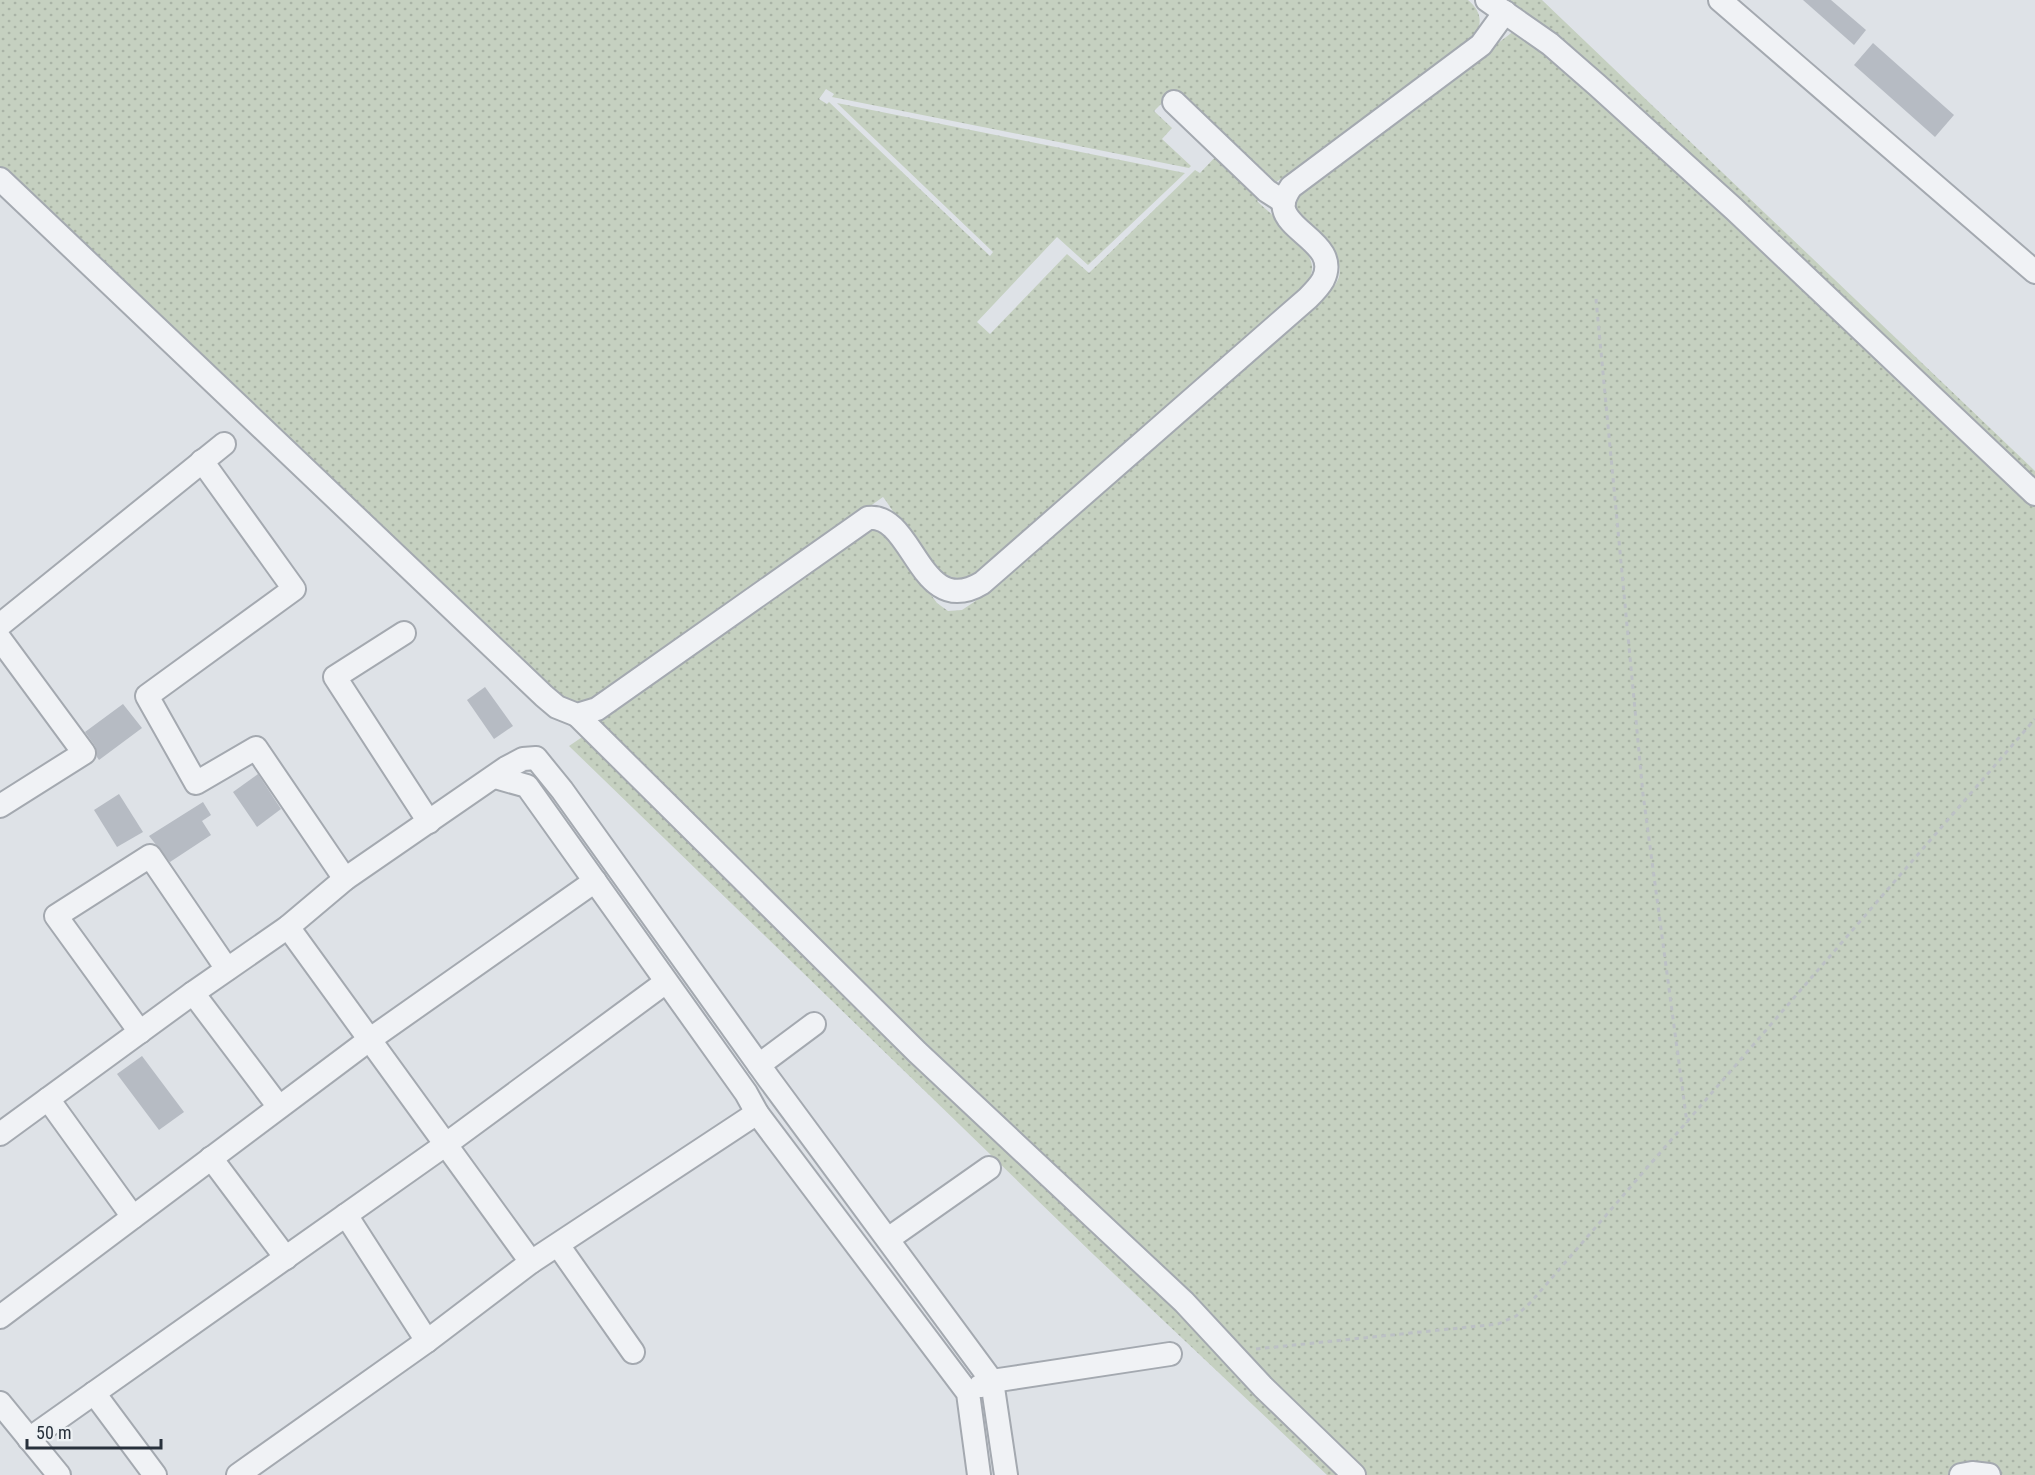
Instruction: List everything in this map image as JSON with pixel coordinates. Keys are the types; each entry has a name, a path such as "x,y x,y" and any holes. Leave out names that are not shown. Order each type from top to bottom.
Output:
{"street":[{"path":"1720,0 2035,272"},
{"path":"577,715 597,709 868,518 876,517 891,524 924,570 945,588 959,593 970,591 982,583 1317,288 1326,268 1324,256 1287,216 1284,202 1291,187 1481,45 1496,6 1550,44 1639,122 2035,494"},
{"path":"1174,102 1267,191 1284,202"},
{"path":"0,179 544,696 557,707 577,715 908,1044 1140,1258 1263,1387 1354,1475"},
{"path":"0,625 224,444"},
{"path":"202,461 294,589 147,696 196,783 256,747 345,879"},
{"path":"404,633 334,677 429,822"},
{"path":"0,639 84,753 0,806"},
{"path":"0,1134 193,993 288,927 345,879 506,768 523,759 536,758 562,790 764,1072 992,1381 1006,1475"},
{"path":"495,777 527,786 746,1093 757,1113 968,1392 979,1475"},
{"path":"140,1032 56,916 150,856 227,969"},
{"path":"0,1317 369,1040 595,881"},
{"path":"288,927 531,1262"},
{"path":"29,1439 445,1145 666,982"},
{"path":"193,993 279,1107"},
{"path":"746,1093 813,1024"},
{"path":"48,1099 133,1217"},
{"path":"238,1475 427,1341 531,1262 757,1113"},
{"path":"211,1158 286,1258"},
{"path":"888,1239 989,1168"},
{"path":"346,1215 427,1341"},
{"path":"558,1245 633,1352"},
{"path":"968,1392 992,1381 1170,1354"},
{"path":"94,1394 155,1475"},
{"path":"0,1403 59,1475"},
{"path":"1961,1475 1972,1473 1989,1475"}],"path":[{"path":"1596,299 1643,794 1688,1123"},
{"path":"1231,1352 1498,1324 1516,1316 1531,1302 1688,1123 2035,719"}],"green space":[{"path":"0,0 1468,0 1476,9 1480,20 1478,30 1471,40 1271,186 1173,92 1154,111 1172,128 1162,139 1191,166 1189,168 832,97 834,94 826,89 819,99 827,104 829,102 990,256 993,252 837,103 1185,173 1088,265 1057,237 977,322 990,334 1067,254 1089,273 1195,170 1200,173 1220,152 1263,196 1257,201 1305,249 1312,266 1310,276 1300,291 989,567 962,578 946,575 935,568 915,545 883,497 602,696 575,706 562,702 0,171"},
{"path":"1504,0 1542,0 2035,471 2035,1475 1327,1475 1094,1255 569,746 597,727 593,722 872,528 886,533 937,603 948,611 962,610 974,602 1050,539 1335,285 1340,274 1339,263 1325,243 1298,213 1293,204 1299,193 1514,31"}],"building":[{"path":"1803,0 1831,0 1866,30 1854,45"},
{"path":"1873,43 1954,115 1935,137 1854,65"},
{"path":"485,687 513,726 494,739 467,700"},
{"path":"123,704 142,728 99,760 95,746 85,732"},
{"path":"258,774 281,809 257,827 233,792"},
{"path":"119,794 143,832 117,847 94,810"},
{"path":"203,802 211,815 202,821 211,835 170,862 149,836"},
{"path":"142,1056 184,1112 159,1130 117,1074"}]}
